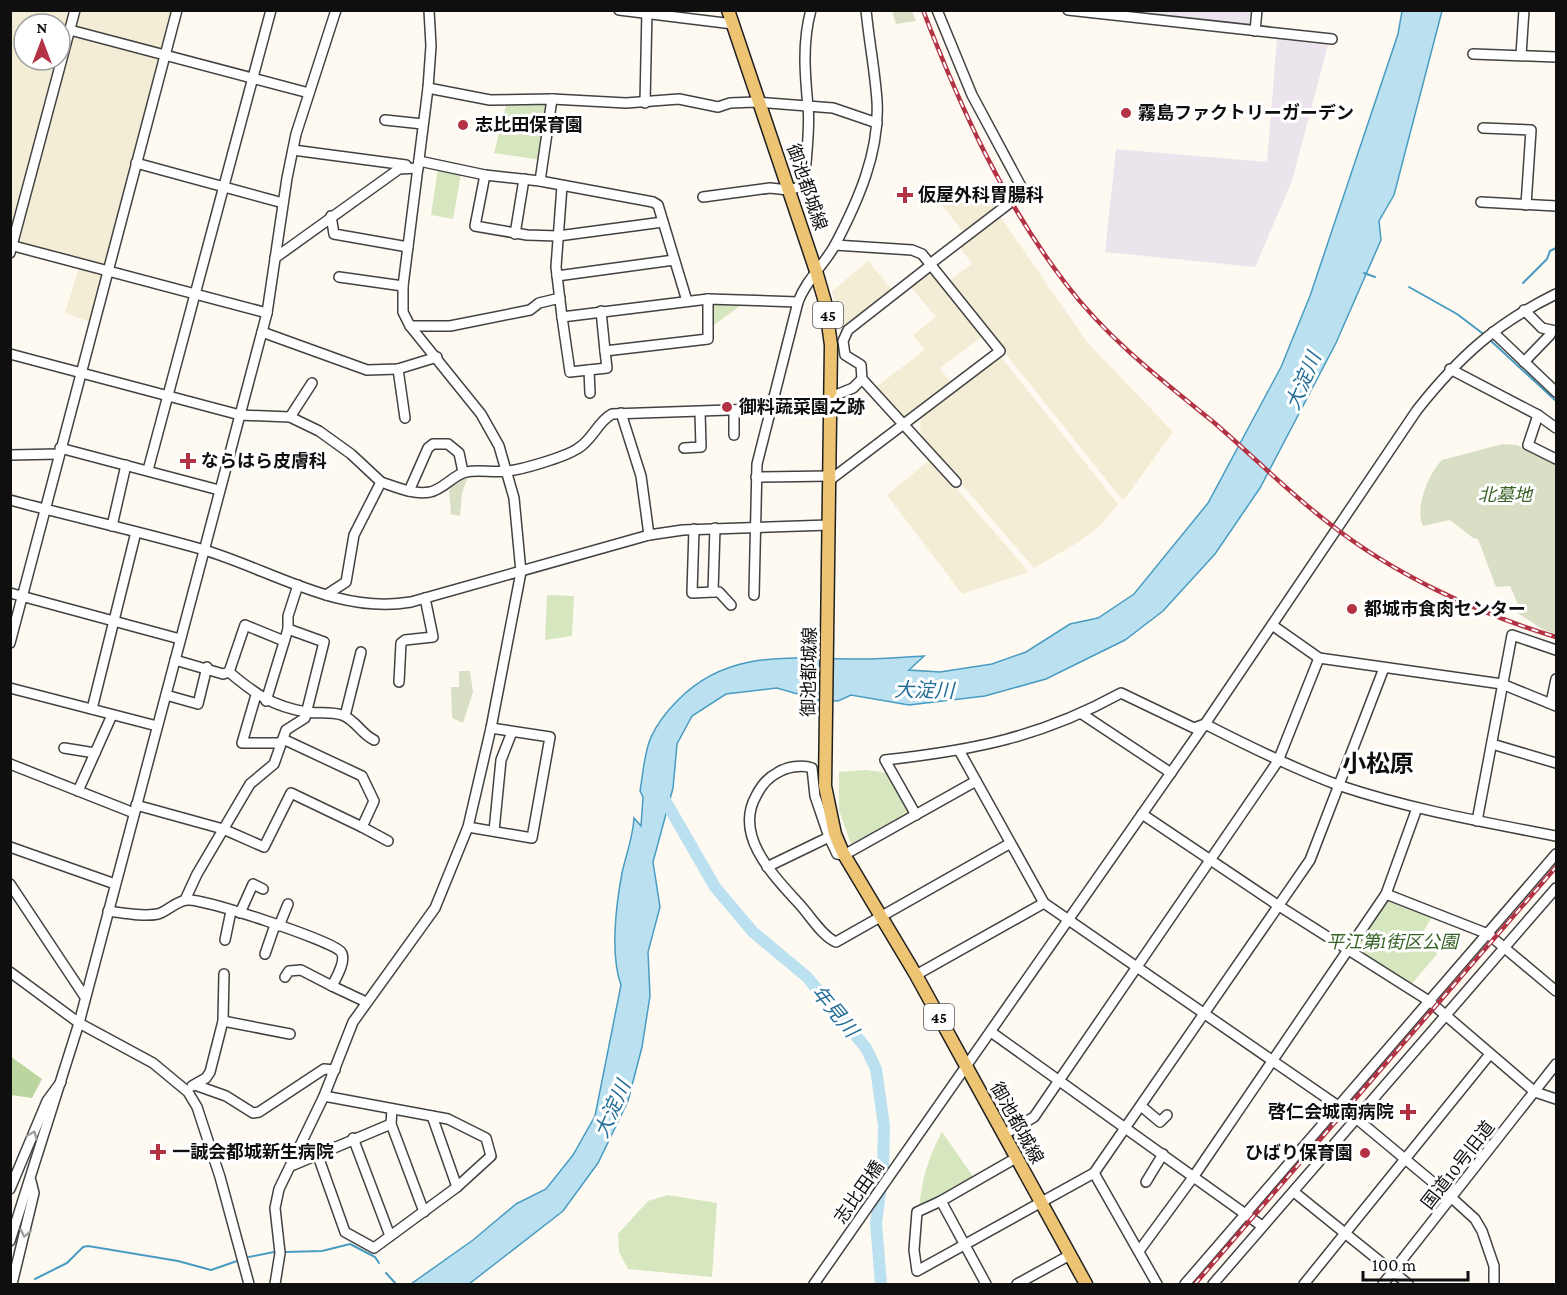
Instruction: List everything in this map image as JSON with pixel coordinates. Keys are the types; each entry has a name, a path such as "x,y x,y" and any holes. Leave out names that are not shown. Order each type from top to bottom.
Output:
{"main road":[{"name":"御池都城線","path":"728,10 816,271 828,318 831,397 826,741 828,802 835,834 844,855 916,975 1086,1284"}],"street":[{"path":"10,643 177,10"},
{"path":"148,471 271,10"},
{"path":"10,1241 63,1081 166,695 267,313 293,150 336,10"},
{"path":"275,1284 280,1239 275,1199 324,1096 353,1022 435,908 468,827 491,728 521,572 514,498 499,446 480,414 437,357 410,326 403,312 403,286 416,165 428,88 431,46 429,10"},
{"path":"619,10 733,24"},
{"path":"703,197 770,188 788,190 803,186 808,106 805,81 805,37 811,10"},
{"path":"754,595 756,477 798,302 835,245 868,170 877,123 877,103 866,10"},
{"path":"937,10 972,95 1024,192 844,335 845,355 861,365 862,379 905,423 956,482"},
{"path":"1068,10 1126,14 1332,39"},
{"path":"1255,31 1257,10"},
{"path":"1521,55 1524,10"},
{"path":"645,103 647,12"},
{"path":"72,31 309,93"},
{"path":"1473,54 1557,57"},
{"path":"59,72 11,248 107,270 267,313"},
{"path":"428,88 475,99 552,99 645,103 679,99 717,107 730,103 808,106 852,113 877,123"},
{"path":"540,181 552,99"},
{"path":"385,120 423,124"},
{"path":"1483,128 1531,130 1526,205"},
{"path":"293,150 540,181 653,202 658,205 687,301"},
{"path":"136,163 283,202"},
{"path":"275,258 331,216 399,170 416,165"},
{"path":"484,175 475,226 515,234 558,236 663,222"},
{"path":"515,234 525,179"},
{"path":"562,186 556,276 570,372 607,368 601,311"},
{"path":"1481,202 1557,206"},
{"path":"331,216 334,234 408,247"},
{"path":"756,477 830,478 1000,351 922,254 912,250 835,245"},
{"path":"556,276 674,260"},
{"path":"339,277 403,286"},
{"name":"志比田橋","path":"814,1284 1205,724 1417,410 1450,369 1491,333 1524,310 1557,294"},
{"path":"410,326 450,326 530,310 539,303 560,298"},
{"path":"562,317 708,299 798,302"},
{"path":"605,351 708,339 708,299"},
{"path":"1524,310 1542,328 1554,336 1524,362"},
{"path":"262,332 367,370 398,369 437,357"},
{"path":"1491,333 1557,393"},
{"path":"10,354 240,415 290,417 327,437 365,466 381,482 409,491 429,492 442,488 463,472 508,472 578,449 592,437 605,418 612,414 734,410 770,412"},
{"path":"398,369 405,417"},
{"path":"1450,369 1538,415 1557,428"},
{"path":"589,370 590,393"},
{"path":"831,397 853,388 862,379"},
{"path":"290,417 312,383"},
{"path":"734,410 734,435"},
{"path":"684,448 701,447 700,412"},
{"path":"621,413 641,476 650,535"},
{"path":"1538,415 1528,445 1557,459"},
{"path":"409,491 428,448 433,444 448,444 459,453 463,472"},
{"path":"10,455 60,451 126,465 219,490"},
{"path":"112,526 126,465"},
{"path":"326,595 346,582 356,528 381,482"},
{"path":"10,500 204,550 326,595 384,604 425,598 650,535 694,529 830,525"},
{"path":"713,592 715,528"},
{"path":"694,529 692,593 719,592 731,605"},
{"path":"92,709 136,532"},
{"path":"266,701 288,629 288,616 298,585"},
{"path":"10,593 180,639"},
{"path":"399,682 401,643 405,640 433,637 425,598"},
{"path":"229,672 245,625 284,641"},
{"path":"1272,625 1319,658 1502,684 1554,704 1557,679"},
{"path":"185,900 197,874 250,784 274,764 286,730 305,718 324,642 288,629"},
{"path":"1478,821 1512,635 1557,650"},
{"path":"345,716 361,652"},
{"path":"1003,1135 1034,1117 1278,762 1319,658"},
{"path":"175,660 207,667 224,674 229,672"},
{"path":"166,695 198,704 207,667"},
{"path":"1016,1158 941,1201 917,1212 914,1250 917,1271 1094,1173 1310,860 1384,668"},
{"path":"229,672 266,701 307,712 332,712 345,716 366,736 374,740"},
{"path":"10,688 157,726"},
{"path":"916,814 885,760 960,752 1019,738 1082,714 1121,693 1194,728 1205,724 1278,762 1339,785 1417,808 1557,836"},
{"path":"256,695 242,743 281,741 362,776 374,801 362,827"},
{"path":"1082,714 1171,773"},
{"path":"78,791 112,715"},
{"path":"468,827 532,838 550,738 491,728"},
{"path":"494,831 501,760 512,732"},
{"path":"1492,744 1557,764"},
{"path":"64,748 95,753"},
{"path":"960,752 1044,903 1357,1119 1406,1159 1475,1219 1482,1231 1494,1266 1494,1284"},
{"path":"10,764 78,791 135,809 223,830 264,847 291,793 388,841"},
{"path":"976,781 844,855 837,854 829,837 815,796 812,768 784,769 770,777 752,803 749,819 751,835 767,867 832,941 836,942 882,918 1010,843"},
{"path":"1139,1251 1194,1176 1386,894 1417,808"},
{"path":"1142,814 1279,906 1429,1001 1535,1092 1557,1099"},
{"path":"767,867 829,837"},
{"path":"10,847 115,884"},
{"path":"1185,1284 1557,854"},
{"path":"10,884 85,997"},
{"path":"225,940 235,912 253,884 263,890"},
{"path":"1213,1284 1557,888"},
{"path":"1386,894 1488,934 1557,991"},
{"path":"108,911 139,915 159,914 185,900 207,902 277,925 334,946 342,953 343,959 332,986"},
{"path":"916,975 1044,903"},
{"path":"265,954 288,904"},
{"path":"285,977 289,971 301,970 366,1002"},
{"path":"12,975 79,1023 153,1063 183,1088 197,1107 220,1177 249,1284"},
{"path":"183,1088 195,1085 210,1072 223,1022 224,975"},
{"path":"223,1022 291,1034"},
{"path":"991,1032 1262,1226"},
{"path":"1304,1284 1490,1054"},
{"name":"国道10号旧道","path":"1383,1284 1453,1199 1557,1064"},
{"path":"195,1085 226,1096 253,1113 259,1112 324,1069 335,1070"},
{"path":"10,1189 47,1101 63,1081"},
{"path":"318,1156 345,1232 374,1248 424,1212 491,1156 486,1138 448,1119 324,1096"},
{"path":"1141,1106 1160,1122 1167,1115"},
{"path":"392,1109 391,1124 424,1212"},
{"path":"432,1116 457,1186"},
{"path":"291,1166 318,1156 353,1138 391,1124"},
{"path":"353,1138 390,1236"},
{"path":"1146,1182 1163,1154"},
{"path":"1094,1173 1157,1284"},
{"path":"12,1284 34,1193 31,1181"},
{"path":"1294,1192 1408,1284"},
{"path":"941,1201 986,1284"},
{"path":"1017,1284 1070,1256"}],"shaded area":[{"path":"10,11 174,11 91,322 65,313 81,261 11,242"},
{"path":"1138,11 1254,11 1253,20 1247,26"},
{"path":"1277,39 1328,45 1292,181 1255,267 1105,252 1116,149 1267,162"},
{"path":"990,191 995,209 1087,342 1173,432 1123,501 948,281 972,264 959,246 968,239 942,205"},
{"path":"868,261 894,292 842,334 832,291"},
{"path":"930,271 983,336 940,368 952,384 905,420 876,387 925,350 913,335 936,317 910,286"},
{"path":"1001,357 1118,504 1102,524 1077,543 1034,568 920,436 921,416"},
{"path":"931,459 1029,572 962,594 887,495"}],"green space":[{"path":"892,11 912,11 916,21 896,24"},
{"path":"548,101 541,160 494,153 507,102"},
{"path":"438,168 461,174 453,219 431,215"},
{"path":"712,304 740,306 710,328"},
{"name":"北墓地","path":"1503,444 1517,445 1556,463 1556,634 1544,630 1514,611 1519,607 1510,586 1496,587 1478,539 1473,538 1450,520 1423,526 1421,519 1420,510 1424,491 1432,473 1442,460"},
{"path":"469,474 462,493 460,516 451,514 449,491 458,478"},
{"path":"547,595 574,596 572,636 545,640"},
{"path":"459,671 470,671 473,692 463,723 452,718 451,687 459,687"},
{"path":"866,770 889,773 910,811 851,844 839,810 839,772"},
{"name":"平江第1街区公園","path":"1387,900 1432,916 1419,940 1438,953 1410,986 1356,951 1355,946"},
{"path":"10,1056 42,1079 32,1098 11,1095"},
{"path":"942,1132 974,1178 919,1208 926,1169"},
{"path":"668,1195 717,1203 712,1277 628,1269 619,1252 618,1234 648,1201"}],"water":[{"name":"大淀川","path":"1402,11 1442,11 1394,195 1379,221 1381,240 1336,343 1260,488 1215,554 1163,611 1125,640 1046,679 985,696 909,705 851,695 838,701 818,700 777,688 726,694 692,716 677,744 673,788 653,862 660,907 648,952 650,996 642,1047 628,1101 598,1163 563,1211 469,1284 411,1284 473,1240 516,1204 546,1189 573,1155 595,1116 621,985 615,945 620,886 634,818 641,826 643,797 640,791 647,750 651,737 663,717 698,683 720,671 765,660 924,656 909,670 940,672 992,664 1026,652 1070,624 1098,618 1134,594 1208,503 1281,367 1310,296 1398,34"}],"waterway":[{"path":"1523,283 1547,259 1550,251 1556,248"},
{"path":"1364,273 1375,277"},
{"path":"1409,287 1457,314 1486,336"},
{"path":"1490,340 1556,401"},
{"name":"年見川","path":"662,795 715,887 753,932 807,977 866,1048 876,1069 884,1126 883,1171 876,1223 881,1284"},
{"path":"285,1252 322,1251 350,1244 375,1257 379,1263"},
{"path":"35,1279 67,1263 83,1247 88,1246 178,1261 211,1270 237,1261"},
{"path":"249,1257 274,1252"},
{"path":"386,1273 396,1284"}],"railway":[{"path":"923,10 968,118 1022,220 1066,284 1116,340 1226,433 1299,499 1355,543 1438,591 1496,616 1556,637"},
{"path":"1195,1284 1556,867"}],"place":[{"name":"霧島ファクトリーガーデン","path":"1126,113"},
{"name":"志比田保育園","path":"463,125"},
{"name":"仮屋外科胃腸科","path":"905,195"},
{"name":"御料蔬菜園之跡","path":"727,407"},
{"name":"ならはら皮膚科","path":"188,461"},
{"name":"都城市食肉センター","path":"1352,609"},
{"name":"啓仁会城南病院","path":"1408,1112"},
{"name":"一誠会都城新生病院","path":"158,1152"},
{"name":"ひばり保育園","path":"1365,1153"}],"district":[{"name":"小松原","path":"1378,764"}]}
